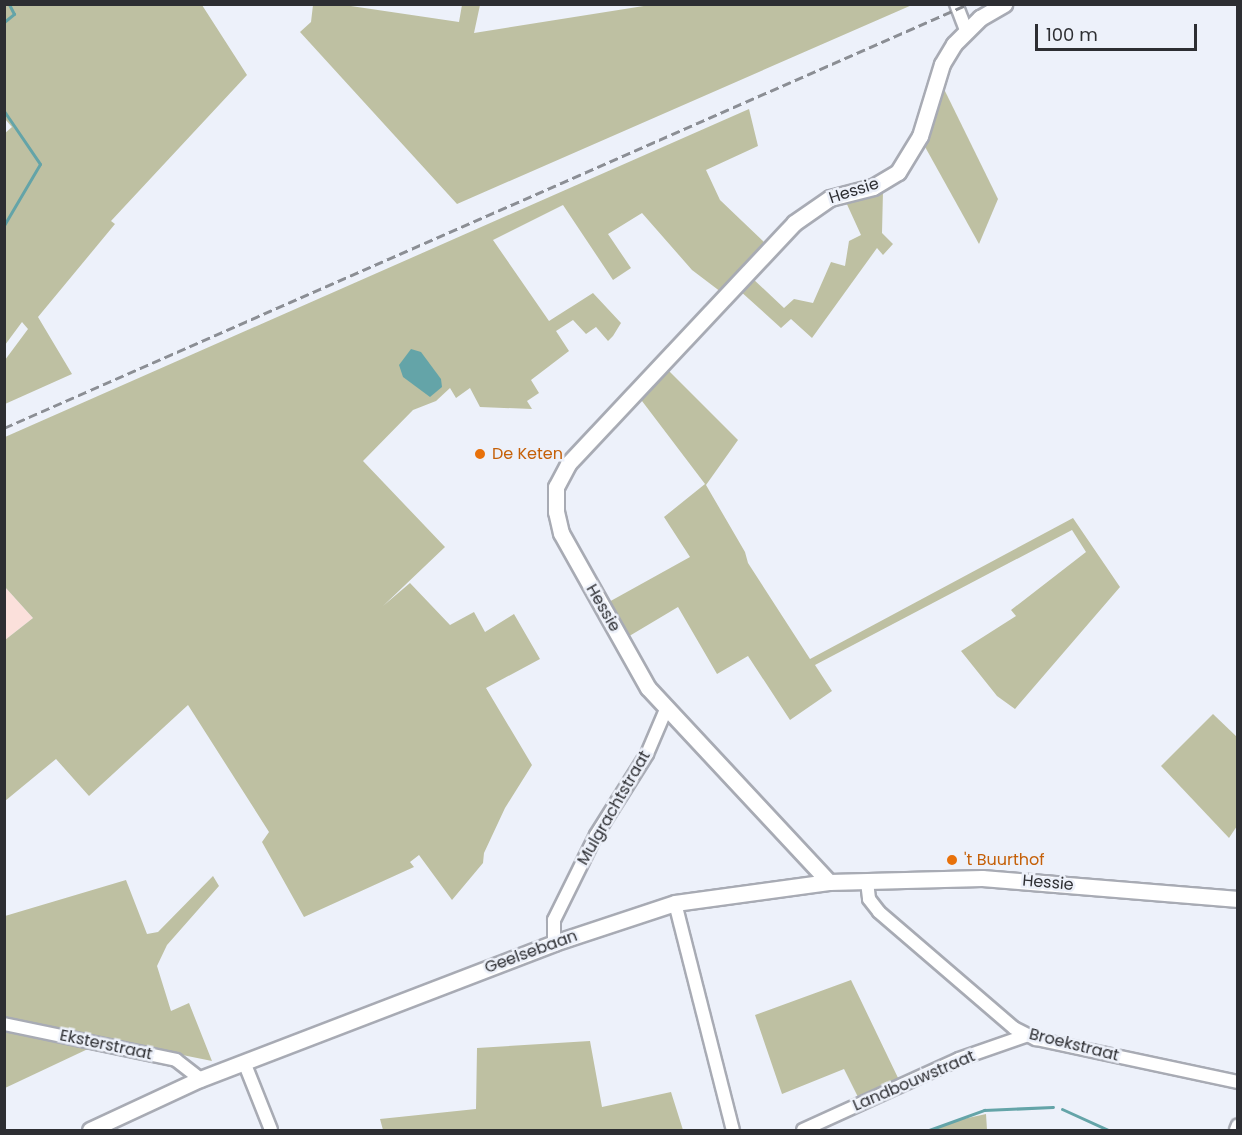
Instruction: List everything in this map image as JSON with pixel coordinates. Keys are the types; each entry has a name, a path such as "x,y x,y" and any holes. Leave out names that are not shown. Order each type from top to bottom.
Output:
{"street":[{"path":"956,4 966,30 1004,4"},
{"name":"Hessie","path":"966,30 942,64 920,136 898,172 873,187 824,200 794,223 560,477 554,499 561,533 648,688 830,882 982,878 1238,899"},
{"name":"Mulgrachtstraat","path":"554,943 552,927 565,899 596,835 647,754 667,708"},
{"name":"Geelsebaan","path":"90,1131 201,1079 554,943 675,903 830,882"},
{"name":"Broekstraat","path":"867,882 869,899 879,912 1000,1019 1028,1035 1238,1082"},
{"path":"675,903 733,1131"},
{"name":"Eksterstraat","path":"4,1024 176,1060 201,1079"},
{"name":"Landbouwstraat","path":"803,1131 959,1059 1028,1035"},
{"path":"243,1062 272,1131"},
{"path":"1236,1131 1238,1125"}],"shaded area":[{"path":"5,587 33,618 5,640"}],"green space":[{"path":"5,4 202,5 247,75 111,221 115,224 38,317 72,374 5,404 5,360 28,329 22,322 5,345 4,134 12,127 5,119"},
{"path":"313,5 344,5 459,22 462,5 480,5 474,33 650,5 912,5 457,204 300,32 311,22"},
{"path":"943,87 998,199 979,244 924,145"},
{"path":"749,109 758,146 706,170 720,200 765,243 721,292 692,270 642,213 608,234 631,268 613,280 563,205 493,240 549,321 593,293 621,323 613,336 608,341 596,327 586,334 573,320 556,331 569,351 531,380 539,393 527,401 532,409 480,407 470,388 456,398 450,388 436,401 413,410 363,461 445,547 383,606 410,583 450,625 474,612 485,632 514,614 540,659 486,688 532,765 505,808 484,853 483,863 452,900 419,855 410,862 414,867 304,917 262,842 269,832 188,705 89,796 56,759 5,801 5,640 33,618 5,587 5,437"},
{"path":"883,191 882,233 893,244 883,255 877,248 812,338 791,319 781,328 739,290 751,277 784,308 794,299 813,303 831,262 845,266 849,241 861,235 845,200"},
{"path":"666,368 738,440 706,485 745,552 748,563 810,659 1073,518 1120,587 1015,709 997,696 961,651 1016,616 1011,610 1086,552 1072,530 815,665 832,691 790,720 748,656 717,674 678,607 626,638 607,603 690,557 664,517 705,484 642,401 637,400"},
{"path":"1213,714 1237,737 1237,826 1229,838 1161,766"},
{"path":"213,876 219,886 167,945 157,966 171,1011 189,1003 212,1061 5,1019 5,916 126,880 147,934 158,932"},
{"path":"851,980 900,1082 860,1101 844,1069 782,1094 755,1015"},
{"path":"4,1031 47,1040 90,1048 5,1088"},
{"path":"590,1041 602,1107 671,1092 683,1130 383,1130 380,1119 476,1109 477,1048"},
{"path":"986,1114 987,1130 931,1130 954,1121"}],"water":[{"path":"411,349 421,352 441,379 442,387 430,397 403,377 399,365"}],"waterway":[{"path":"4,22 14,14 9,4"},
{"path":"4,46 4,54"},
{"path":"4,111 40,164 4,225"},
{"path":"4,328 4,339"},
{"path":"929,1130 984,1110 1053,1107"},
{"path":"1062,1109 1108,1130"}],"railway":[{"path":"4,428 968,4"}],"place":[{"name":"De Keten","path":"480,454"},
{"name":"'t Buurthof","path":"952,860"}]}
